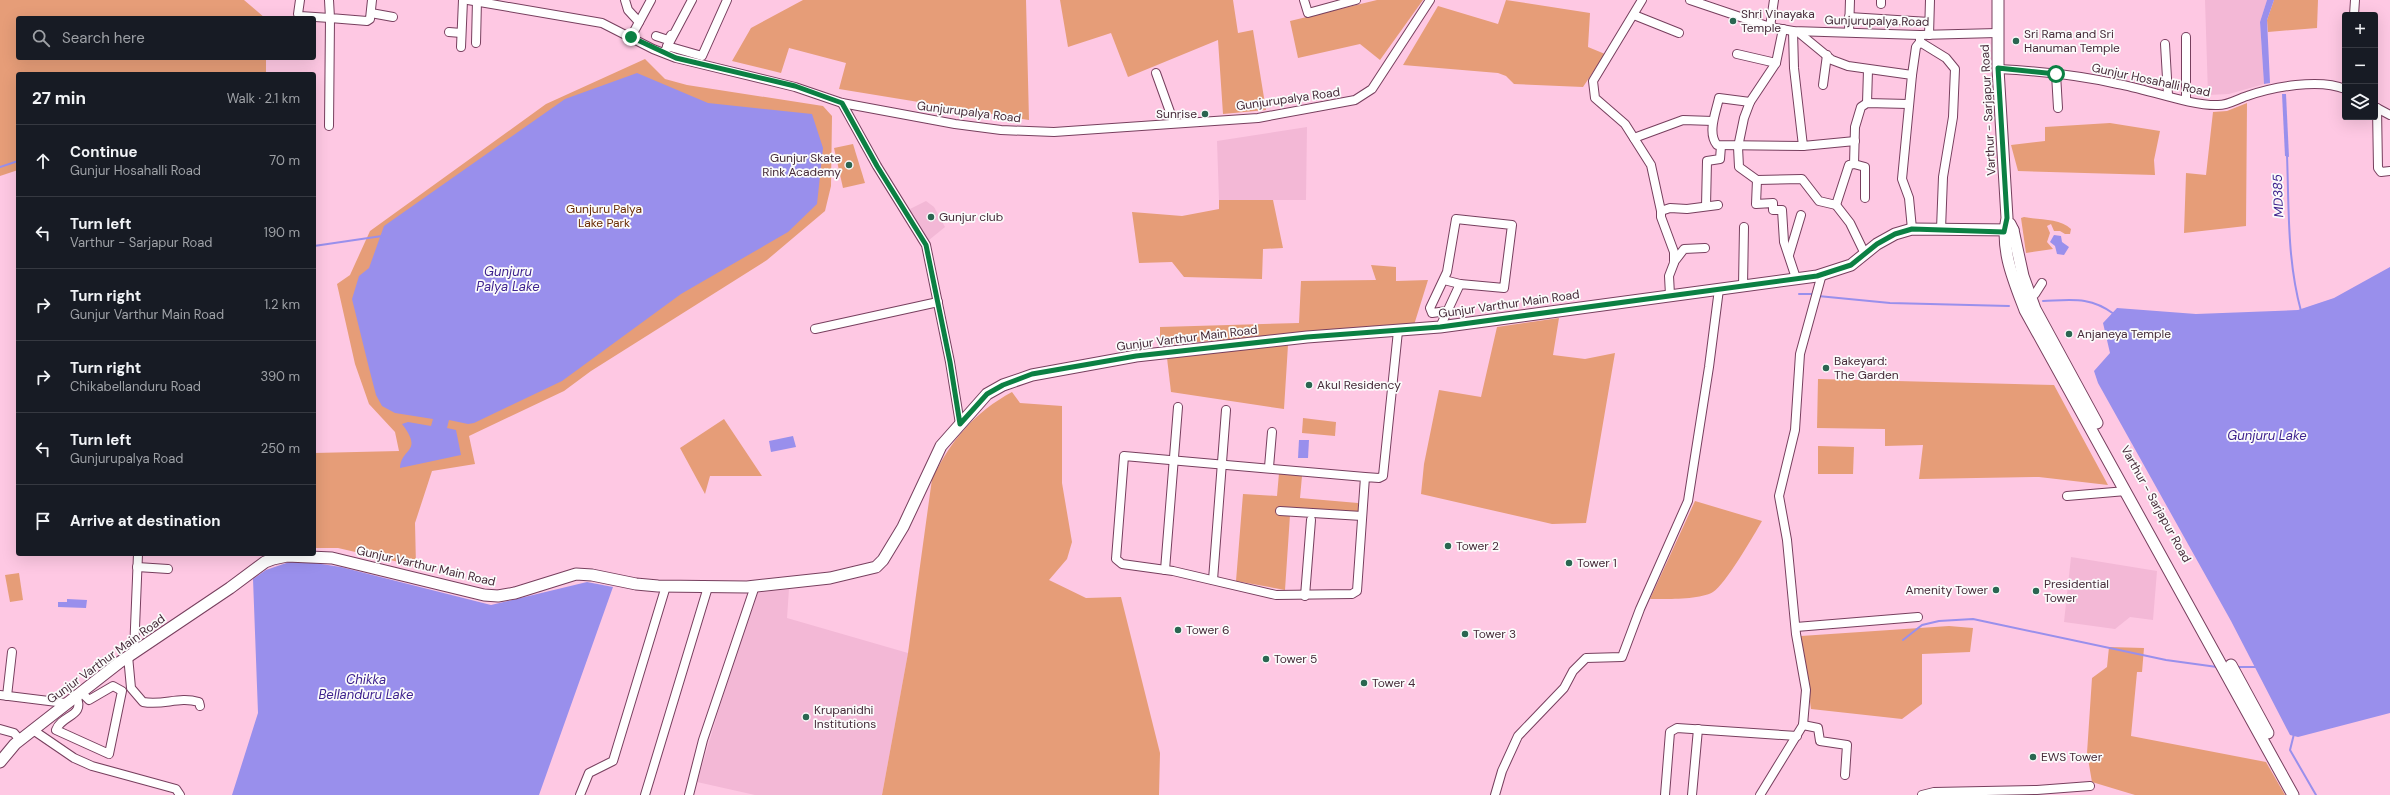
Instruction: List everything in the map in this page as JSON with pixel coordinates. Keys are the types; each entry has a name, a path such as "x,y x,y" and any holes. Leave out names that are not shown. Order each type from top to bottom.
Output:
{"main road":[{"name":"Varthur - Sarjapur Road","path":"1998,0 1998,68 2007,218 2012,272 2025,310 2293,795"},
{"name":"Gunjur Varthur Main Road","path":"0,762 20,740 65,703 131,654 230,588 265,562 287,556 332,558 484,595 498,596 516,593 576,574 592,575 636,584 666,586 755,586 830,578 876,568 883,560 902,527 934,457 960,424 987,394 1003,385 1032,374 1136,356 1307,337 1436,327 1822,274 1851,265 1877,244 1895,234 1912,229 2009,231"},
{"name":"Varthur - Sarjapur Road","path":"2009,231 2029,294 2101,431 2301,795"}],"street":[{"path":"300,0 298,14 300,16"},
{"path":"329,0 330,126"},
{"path":"316,17 369,20 372,0"},
{"path":"461,47 463,0"},
{"name":"Gunjurupalya Road","path":"468,0 591,20 607,25 663,54 790,85 842,103 954,124 1001,130 1070,132 1174,123 1258,118 1355,100 1372,89 1430,0"},
{"path":"625,0 628,10 639,22"},
{"path":"631,37 651,0"},
{"path":"650,47 657,40 656,36 668,40 691,0"},
{"path":"663,54 691,0"},
{"path":"667,46 702,56 727,0"},
{"path":"1304,0 1308,13 1341,2 1356,0"},
{"path":"1642,0 1593,81 1595,98 1625,124 1651,165 1661,217 1673,247 1674,263"},
{"name":"Gunjurupalya Road","path":"1690,0 1770,27 1796,31 1849,32 1923,37 1997,34"},
{"path":"1770,27 1774,0"},
{"path":"1849,32 1850,0"},
{"path":"1912,229 1909,198 1902,179 1908,104 1916,47 1923,37 1929,22 1930,0"},
{"path":"2354,12 2355,0"},
{"path":"476,43 477,1"},
{"path":"371,13 393,17"},
{"path":"1634,14 1679,33"},
{"path":"1849,17 1929,22"},
{"path":"1783,29 1776,63 1750,102 1738,147 1739,167 1757,180 1802,179 1819,201 1836,205 1850,222 1866,254"},
{"path":"1803,146 1792,45 1796,31 1827,55 1848,66 1912,75"},
{"path":"449,32 461,33"},
{"path":"1923,37 1946,58 1954,69 1953,117 1944,170 1941,229"},
{"path":"2186,37 2186,100"},
{"path":"1781,44 1792,45"},
{"path":"2165,44 2168,95"},
{"path":"1737,54 1776,63"},
{"path":"1823,85 1827,55"},
{"name":"Gunjur Hosahalli Road","path":"1998,68 2056,74 2117,83 2207,104 2226,104 2268,89 2319,84 2342,89"},
{"path":"1867,103 1868,70"},
{"path":"1156,73 1174,123"},
{"path":"2056,74 2058,108"},
{"path":"1750,102 1720,98 1713,121 1714,142 1721,146 1738,147 1803,146 1855,141"},
{"path":"842,103 877,166 926,245 960,424"},
{"path":"1854,164 1855,127 1861,107 1867,103 1908,104"},
{"path":"2378,109 2390,115"},
{"path":"1634,138 1683,120 1713,121"},
{"path":"2376,120 2378,168 2381,172 2390,171"},
{"path":"1706,206 1707,161 1720,159 1721,146"},
{"path":"1836,205 1849,165 1854,164 1865,167 1866,198"},
{"path":"1757,180 1756,204 1773,203 1773,210 1782,210 1781,229 1796,278"},
{"path":"1661,211 1670,208 1687,209 1718,205"},
{"path":"1789,255 1801,215"},
{"path":"1442,312 1432,313 1430,308 1447,272 1456,219 1512,225 1504,288 1460,284 1444,280"},
{"path":"1742,286 1744,227"},
{"path":"1670,295 1669,276 1674,263 1684,249 1705,248"},
{"path":"1760,795 1803,725 1806,690 1796,627 1787,540 1779,496 1795,430 1800,354 1807,321 1822,274"},
{"path":"2029,294 2035,294 2042,283"},
{"path":"1436,327 1442,312 1460,284"},
{"path":"1495,795 1502,771 1518,736 1564,688 1573,670 1586,658 1622,657 1640,609 1688,502 1709,367 1719,289"},
{"path":"815,330 938,302"},
{"path":"1365,477 1357,591 1352,594 1306,596 1276,595 1165,570 1122,564 1116,559 1124,456 1269,467 1379,478 1383,474 1398,331"},
{"path":"1165,570 1178,407"},
{"path":"1213,580 1226,410"},
{"path":"1269,467 1272,432"},
{"path":"2067,496 2126,491"},
{"path":"1280,511 1362,516"},
{"path":"1306,596 1311,520"},
{"path":"138,556 131,654 131,688 143,702 163,704 181,699 199,702 200,706"},
{"path":"137,567 168,569"},
{"path":"580,795 588,774 613,761 666,586"},
{"path":"645,795 708,586"},
{"path":"689,795 703,740 755,586"},
{"path":"1796,627 1918,617"},
{"path":"12,652 4,696 65,703"},
{"path":"113,686 122,691 108,754 56,730 58,725 78,710 78,694 89,700 113,686"},
{"path":"1803,725 1818,728 1820,741 1847,745 1845,775"},
{"path":"1665,795 1670,732 1677,728 1797,736"},
{"path":"0,729 14,733 20,740"},
{"path":"33,730 74,758 127,777 176,789 180,795"},
{"path":"1692,795 1698,730"},
{"path":"1922,795 1934,792 2036,790 2090,786"}],"shaded area":[{"path":"2205,0 2267,0 2260,22 2264,84 2229,94 2208,95"},
{"path":"1307,127 1306,200 1219,200 1217,141"},
{"path":"926,201 934,207 945,227 929,240 908,210"},
{"path":"2071,557 2157,571 2153,620 2130,617 2115,629 2064,622"},
{"name":"Krupanidhi Institutions","path":"789,589 787,618 908,653 882,795 755,795 697,782 754,593"}],"green space":[{"path":"0,0 244,0 263,16 16,16 16,60 266,60 266,72 16,72 16,171 0,176"},
{"path":"803,0 1026,0 1029,120 839,89 846,63 789,48 781,73 732,61 751,28"},
{"path":"1060,0 1233,0 1238,33 1253,30 1266,110 1223,114 1218,40 1128,77 1111,33 1068,47"},
{"path":"1377,0 1423,0 1380,60 1360,44 1298,58 1290,21"},
{"path":"1506,0 1590,13 1588,47 1605,54 1583,87 1514,84 1506,76 1498,73 1403,65 1438,6 1498,24"},
{"path":"2274,0 2318,0 2317,28 2268,32 2267,20"},
{"name":"Gunjuru Palya Lake","path":"645,59 665,79 687,85 823,106 832,116 831,186 825,211 767,260 591,371 564,391 469,436 475,464 432,471 415,523 416,566 338,548 316,548 316,453 399,451 395,432 369,404 355,364 337,284 350,275 370,231 546,104"},
{"path":"2247,103 2246,226 2184,233 2186,173 2206,175 2213,112 2227,111"},
{"path":"2110,123 2160,131 2154,160 2155,175 2018,171 2011,145 2045,141 2045,127"},
{"name":"Gunjur Skate Rink Academy","path":"853,144 865,183 843,188 834,148"},
{"path":"1219,200 1273,200 1283,248 1263,249 1262,279 1184,277 1172,262 1139,263 1132,212 1182,216 1219,209"},
{"path":"2024,217 2061,223 2071,229 2070,234 2054,231 2051,224 2047,226 2050,233 2047,242 2053,249 2026,253 2021,218"},
{"path":"1371,265 1396,267 1396,281 1428,280 1414,325 1160,345 1160,327 1299,323 1301,281 1376,280"},
{"path":"1559,318 1553,355 1585,359 1615,353 1586,523 1552,524 1421,494 1424,464 1439,390 1481,397 1497,327"},
{"path":"1288,345 1284,409 1171,392 1167,358"},
{"path":"1818,379 2054,385 2108,485 2039,477 1919,479 1923,445 1885,446 1885,429 1817,428"},
{"path":"1012,392 1020,403 1062,406 1062,483 1072,542 1067,559 1049,580 1086,598 1121,597 1160,753 1159,795 882,795 908,653 932,479 947,452 965,428 975,418"},
{"path":"1303,418 1336,422 1335,436 1302,433"},
{"path":"724,419 762,476 710,476 705,494 680,448"},
{"path":"1818,446 1854,447 1853,474 1818,474"},
{"path":"1279,473 1302,476 1300,498 1358,503 1358,519 1290,515 1285,590 1236,581 1243,494 1277,496"},
{"path":"1695,501 1762,521 1732,570 1725,580 1713,592 1707,595 1691,598 1650,599"},
{"path":"19,573 23,600 10,602 5,575"},
{"path":"1949,626 1973,628 1970,652 1922,654 1922,704 1902,719 1811,709 1801,636"},
{"path":"2109,647 2144,648 2142,672 2137,672 2131,736 2266,762 2285,795 2135,795 2092,782 2087,753 2092,678 2107,667"}],"water":[{"path":"2267,0 2274,0 2267,20 2270,83 2264,84 2260,22"},
{"name":"Gunjuru Palya Lake","path":"637,73 708,103 812,114 823,148 817,204 788,232 681,294 562,381 474,423 468,424 449,420 447,428 456,430 461,455 400,468 401,461 410,449 411,445 411,440 408,433 402,424 408,422 431,426 433,419 395,413 382,406 376,395 352,299 359,276 369,268 384,226 565,99"},
{"path":"2282,94 2286,94 2289,157 2285,156"},
{"path":"2054,235 2061,236 2062,242 2069,247 2064,255 2057,254 2055,246 2050,242"},
{"name":"Gunjuru Lake","path":"2390,267 2390,713 2298,737 2290,735 2231,621 2098,383 2094,371 2110,353 2103,323 2117,308 2196,314 2298,310 2334,298"},
{"path":"793,436 796,447 771,452 769,441"},
{"path":"1299,440 1309,440 1308,458 1298,458"},
{"name":"Chikka Bellanduru Lake","path":"295,560 341,567 491,605 587,582 613,587 539,795 232,795 258,713 253,579 266,570"},
{"path":"67,599 87,600 86,608 58,607 58,602 67,602"}],"waterway":[{"name":"MD385","path":"2287,155 2291,253 2296,292 2301,311"},
{"path":"0,167 16,162"},
{"path":"316,246 382,236"},
{"path":"1799,294 1814,294"},
{"path":"1818,296 1890,303 2009,306"},
{"path":"2043,301 2080,300 2097,304 2114,314"},
{"path":"1903,640 1922,625 1939,621 1973,619 2166,660 2217,667"},
{"path":"2238,667 2257,667"},
{"path":"2294,734 2290,750 2316,795"}],"place":[{"name":"Shri Vinayaka Temple","path":"1733,21"},
{"name":"Sri Rama and Sri Hanuman Temple","path":"2016,41"},
{"name":"Sunrise","path":"1205,114"},
{"name":"Gunjur Skate Rink Academy","path":"849,165"},
{"name":"Gunjur club","path":"931,217"},
{"name":"Anjaneya Temple","path":"2069,334"},
{"name":"Bakeyard: The Garden","path":"1826,368"},
{"name":"Akul Residency","path":"1309,385"},
{"name":"Tower 2","path":"1448,546"},
{"name":"Tower 1","path":"1569,563"},
{"name":"Amenity Tower","path":"1996,590"},
{"name":"Presidential Tower","path":"2036,591"},
{"name":"Tower 6","path":"1178,630"},
{"name":"Tower 3","path":"1465,634"},
{"name":"Tower 5","path":"1266,659"},
{"name":"Tower 4","path":"1364,683"},
{"name":"Krupanidhi Institutions","path":"806,717"},
{"name":"EWS Tower","path":"2033,757"}],"route":[{"path":"631,37 663,54 795,86 842,103 877,166 923,239 929,253 950,362 955,401 960,424 966,415 987,394 1003,385 1032,374 1136,356 1307,337 1440,327 1817,276 1851,265 1877,244 1895,234 1912,229 2004,232 2007,218 1998,68 2056,74"}],"park label":[{"name":"Gunjuru Palya Lake Park","path":"604,216"}]}
